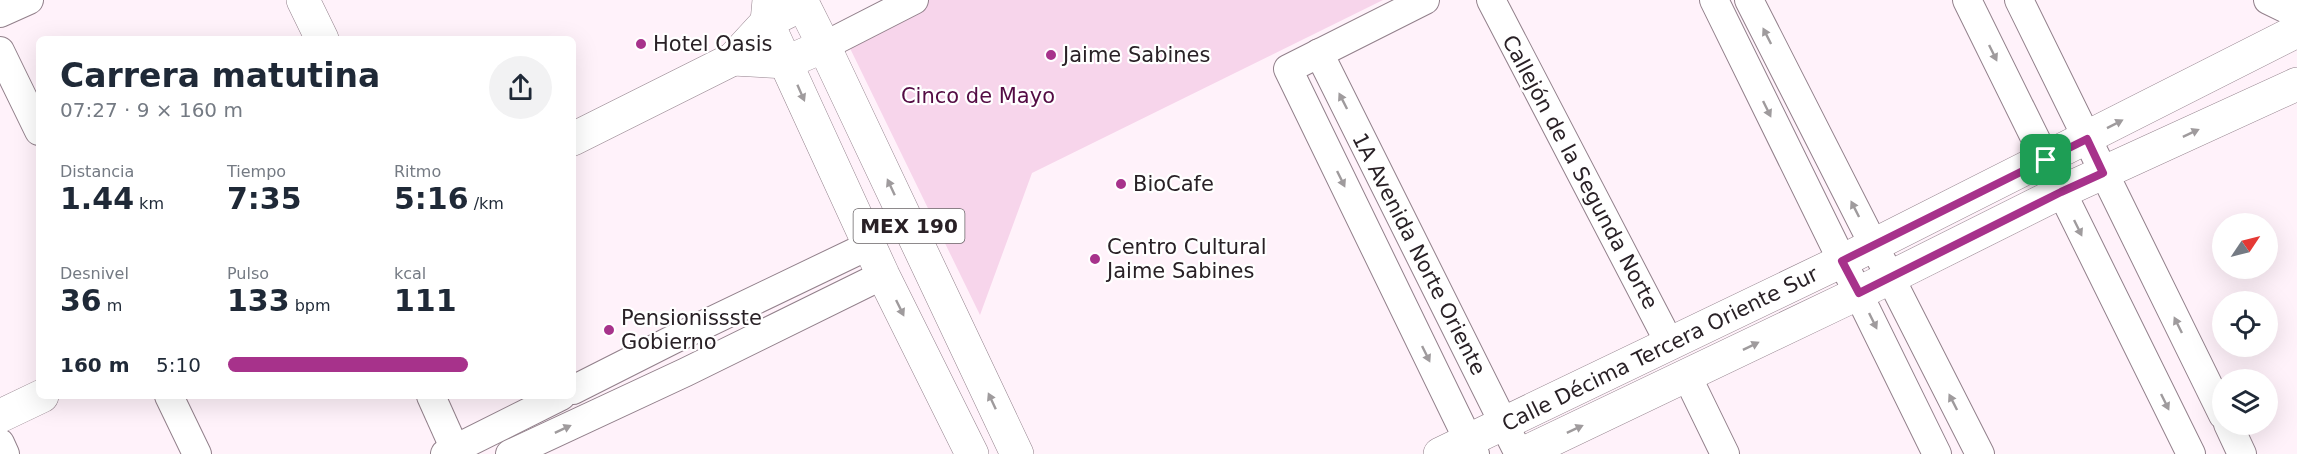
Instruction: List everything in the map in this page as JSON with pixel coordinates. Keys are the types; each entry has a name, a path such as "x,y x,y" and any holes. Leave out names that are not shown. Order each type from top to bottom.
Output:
{"street":[{"path":"0,13 28,0"},
{"path":"303,0 321,36"},
{"path":"733,59 787,62 824,46 914,0"},
{"path":"1319,54 1425,0"},
{"name":"Callejón de la Segunda Norte","path":"1491,0 1670,344"},
{"path":"1714,0 1938,454"},
{"path":"1749,0 1980,454"},
{"path":"1967,0 2191,454"},
{"path":"2019,0 2212,393"},
{"path":"2268,0 2297,14"},
{"path":"576,138 733,59 768,11 804,1"},
{"name":"MEX 190","path":"804,1 1017,454"},
{"name":"MEX 190","path":"768,11 787,62 883,275 972,454"},
{"name":"Calle Décima Tercera Oriente Sur","path":"1461,450 1506,424 1874,246 2297,31"},
{"path":"0,51 36,124"},
{"name":"1A Avenida Norte Oriente","path":"1461,450 1288,69 1319,54 1520,454"},
{"name":"Calle Décima Tercera Oriente Sur","path":"1520,454 1859,293 2061,192 2297,84"},
{"path":"576,388 870,246"},
{"path":"510,454 686,372 763,332 883,275"},
{"path":"750,304 763,332"},
{"path":"672,340 686,372"},
{"path":"1687,376 1725,454"},
{"path":"0,416 36,399"},
{"path":"170,399 197,454"},
{"path":"432,399 453,452 487,445 556,399"},
{"path":"2233,435 2242,454"},
{"path":"0,443 5,454"}],"green space":[{"name":"Cinco de Mayo","path":"922,0 1383,0 1032,173 980,315 845,38"}],"place":[{"name":"Hotel Oasis","path":"641,44"},
{"name":"Jaime Sabines","path":"1051,55"},
{"name":"BioCafe","path":"1121,184"},
{"name":"Centro Cultural Jaime Sabines","path":"1095,259"},
{"name":"Pensionissste Gobierno","path":"609,330"}],"route":[{"path":"2087,139 2103,173 1859,293 1842,261 2046,160 2087,139"}]}
